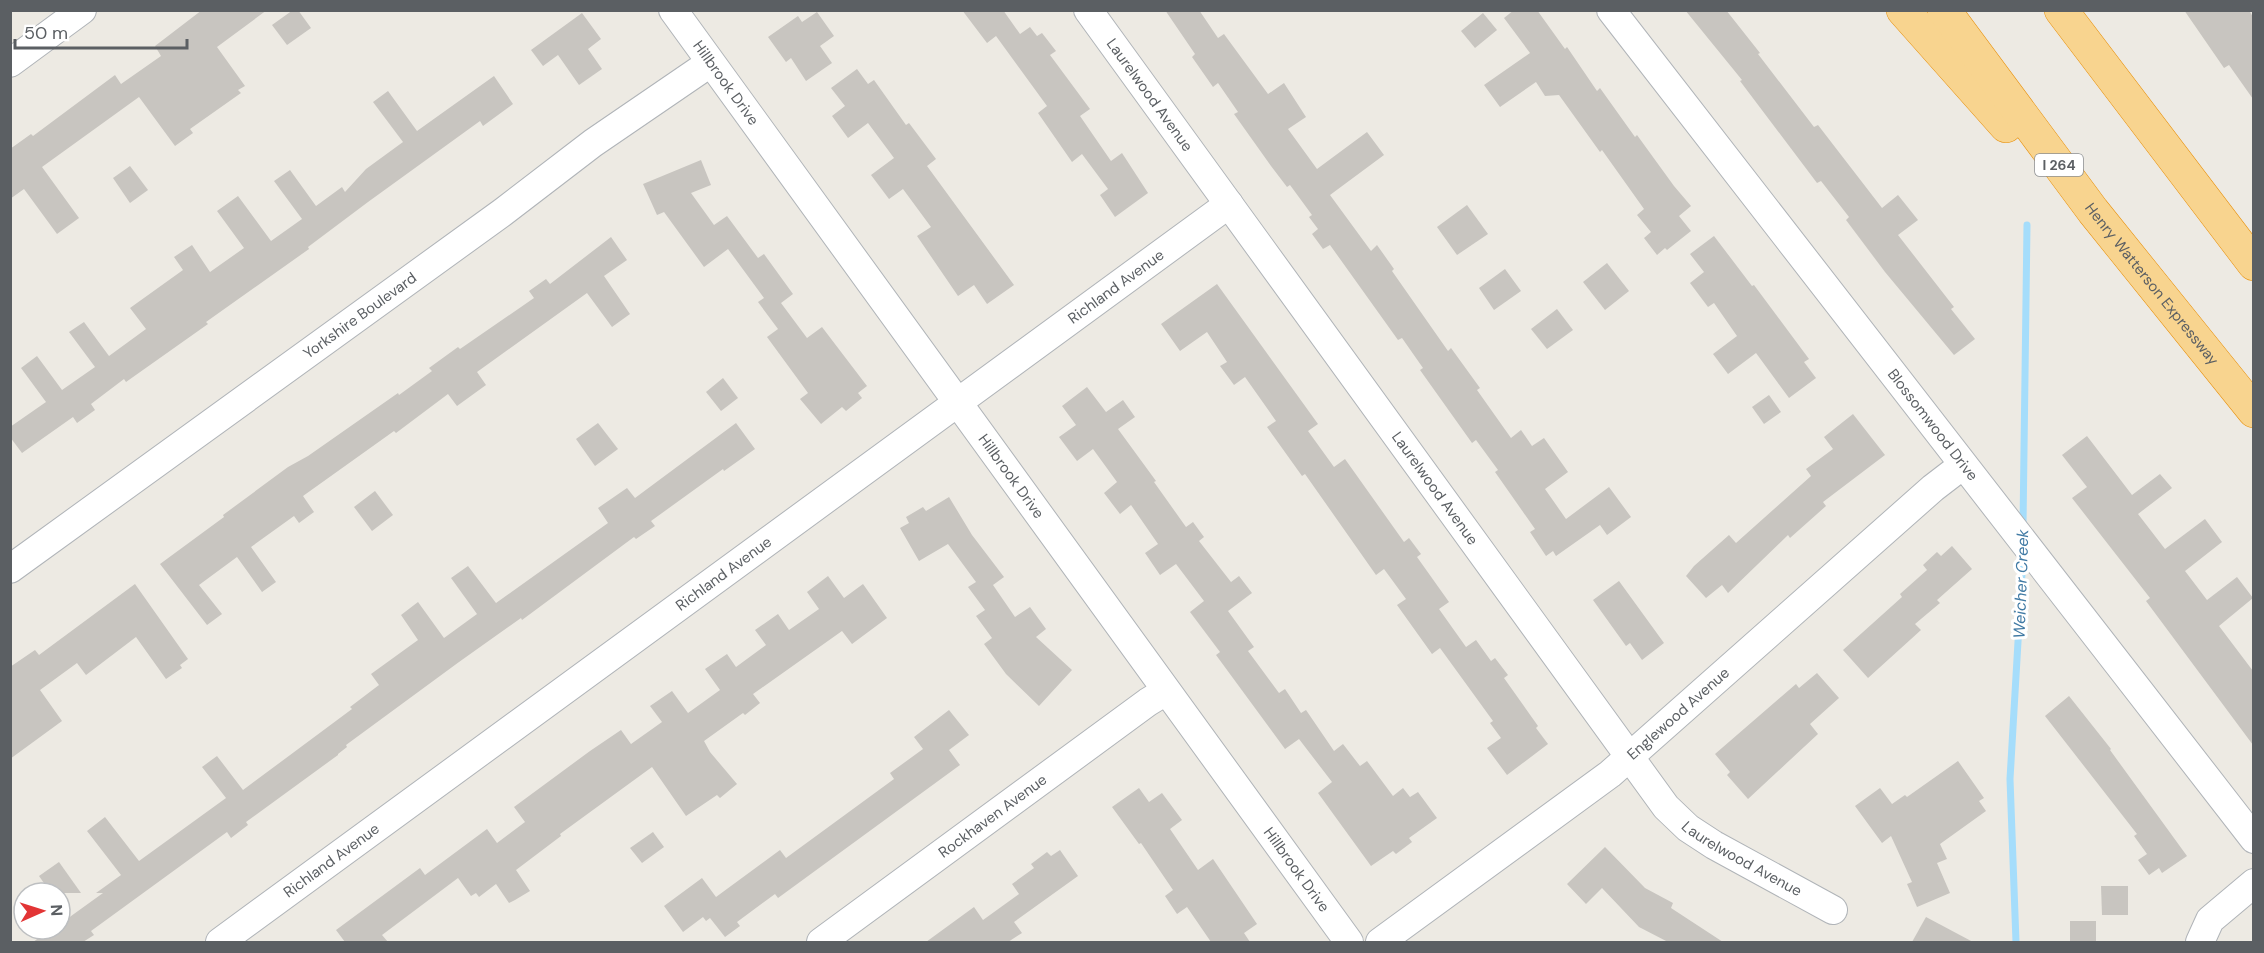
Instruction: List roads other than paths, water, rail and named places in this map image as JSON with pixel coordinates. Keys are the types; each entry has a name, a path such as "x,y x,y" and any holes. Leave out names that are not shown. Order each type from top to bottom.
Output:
{"highway":[{"path":"1903,10 2178,317"},
{"name":"Henry Watterson Expressway","path":"1944,10 2093,211 2253,411"},
{"path":"2066,16 2253,264"}],"street":[{"path":"10,63 82,10"},
{"name":"Hillbrook Drive","path":"673,10 1349,942"},
{"name":"Laurelwood Avenue","path":"1088,10 1666,807 1688,828 1714,845 1833,910"},
{"name":"Blossomwood Drive","path":"1611,10 2253,839"},
{"name":"Yorkshire Boulevard","path":"10,569 503,212 593,143 710,63"},
{"name":"Richland Avenue","path":"220,942 1229,204"},
{"name":"Englewood Avenue","path":"1380,942 1610,774 1933,488 1963,465"},
{"name":"Rockhaven Avenue","path":"821,942 1166,691"},
{"path":"2200,942 2210,920 2253,883"}],"waterway":[{"name":"Weicher Creek","path":"2023,526 2027,225"},
{"name":"Weicher Creek","path":"2016,942 2010,779 2023,556"}]}
